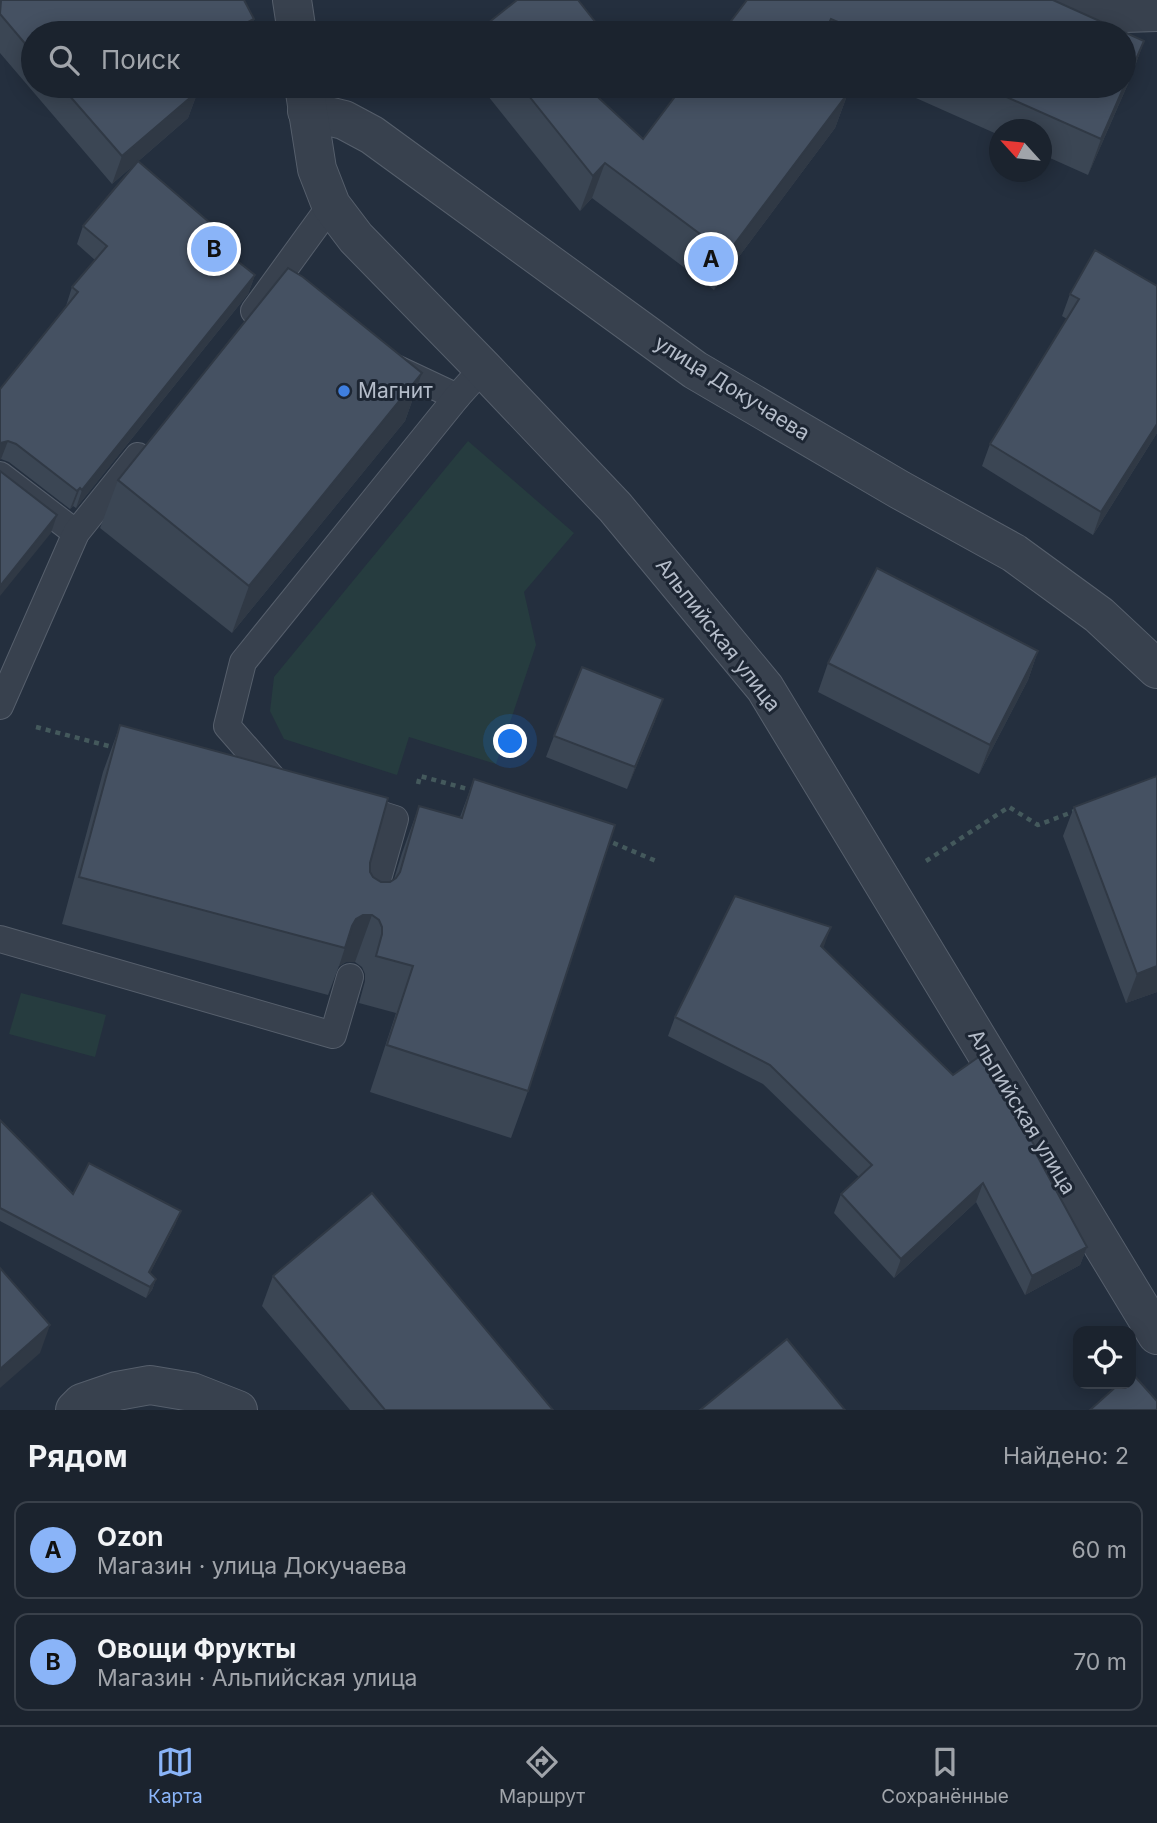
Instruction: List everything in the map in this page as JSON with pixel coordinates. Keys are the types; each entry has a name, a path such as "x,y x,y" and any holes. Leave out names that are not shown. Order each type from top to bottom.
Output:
{"street":[{"path":"292,0 295,21"},
{"path":"1058,0 1124,13 1157,12"},
{"name":"Альпийская улица","path":"305,99 317,169 331,205 356,238 615,508 765,688 1157,1335"},
{"name":"улица Докучаева","path":"305,99 372,135 695,370 1014,553 1098,615 1157,668"},
{"path":"75,1410 82,1404 117,1391 150,1385 192,1392 237,1410"}],"lane":[{"path":"239,331 331,205"},
{"path":"267,295 291,309"},
{"path":"373,357 457,397"},
{"path":"302,790 276,782 227,726 243,662 483,368"},
{"path":"0,706 76,534 153,438"},
{"path":"0,475 76,534"},
{"path":"329,798 395,818 368,914"},
{"path":"0,939 333,1035 350,977"}],"path":[{"path":"26,725 119,749"},
{"path":"420,776 486,794"},
{"path":"923,862 1009,807 1038,825 1085,806"},
{"path":"600,838 656,861"}],"green space":[{"path":"468,441 574,533 524,592 536,645 496,764 409,737 397,775 284,739 270,711 274,677"},
{"path":"21,993 106,1015 95,1057 9,1034"}],"building":[{"path":"1,0 244,0 254,19 21,21 21,39 0,14"},
{"path":"517,0 578,0 595,21 491,21"},
{"path":"747,0 1053,0 1100,21 831,19 731,21"},
{"path":"1136,37 1144,41 1136,59"},
{"path":"71,98 190,98 122,156"},
{"path":"531,98 599,98 643,139 674,98 844,98 727,254 605,163 593,176"},
{"path":"1009,98 1119,98 1101,139"},
{"path":"138,161 238,247 231,256 255,275 82,490 80,488 77,491 16,444 8,441 0,443 0,389 78,292 72,287 107,246 83,226"},
{"path":"1095,250 1157,286 1157,424 1101,512 990,444 1079,299 1070,294"},
{"path":"288,268 303,277 422,373 249,586 118,480"},
{"path":"0,471 57,515 0,586"},
{"path":"877,568 1038,651 990,745 828,663"},
{"path":"582,667 663,699 635,767 554,736"},
{"path":"120,725 388,798 370,863 370,872 381,882 390,882 400,872 419,806 462,818 474,779 615,825 528,1091 387,1045 413,966 376,956 382,927 379,920 372,915 363,915 356,919 345,948 79,877"},
{"path":"1157,776 1157,966 1137,974 1074,807"},
{"path":"735,896 831,927 821,946 953,1075 980,1056 1036,1148 1034,1150 1087,1247 1032,1276 983,1183 901,1259 841,1194 872,1165 770,1065 675,1017"},
{"path":"0,1120 73,1194 89,1163 181,1211 149,1272 156,1279 150,1287 0,1208"},
{"path":"372,1193 553,1410 385,1410 273,1276"},
{"path":"0,1268 50,1325 0,1369"},
{"path":"787,1339 845,1410 700,1410"},
{"path":"1136,1378 1157,1401 1156,1410 1090,1410 1113,1389 1136,1389"}],"place":[{"name":"Овощи Фрукты","path":"214,249"},
{"name":"Ozon","path":"711,259"},
{"name":"Магнит","path":"344,391"}]}
